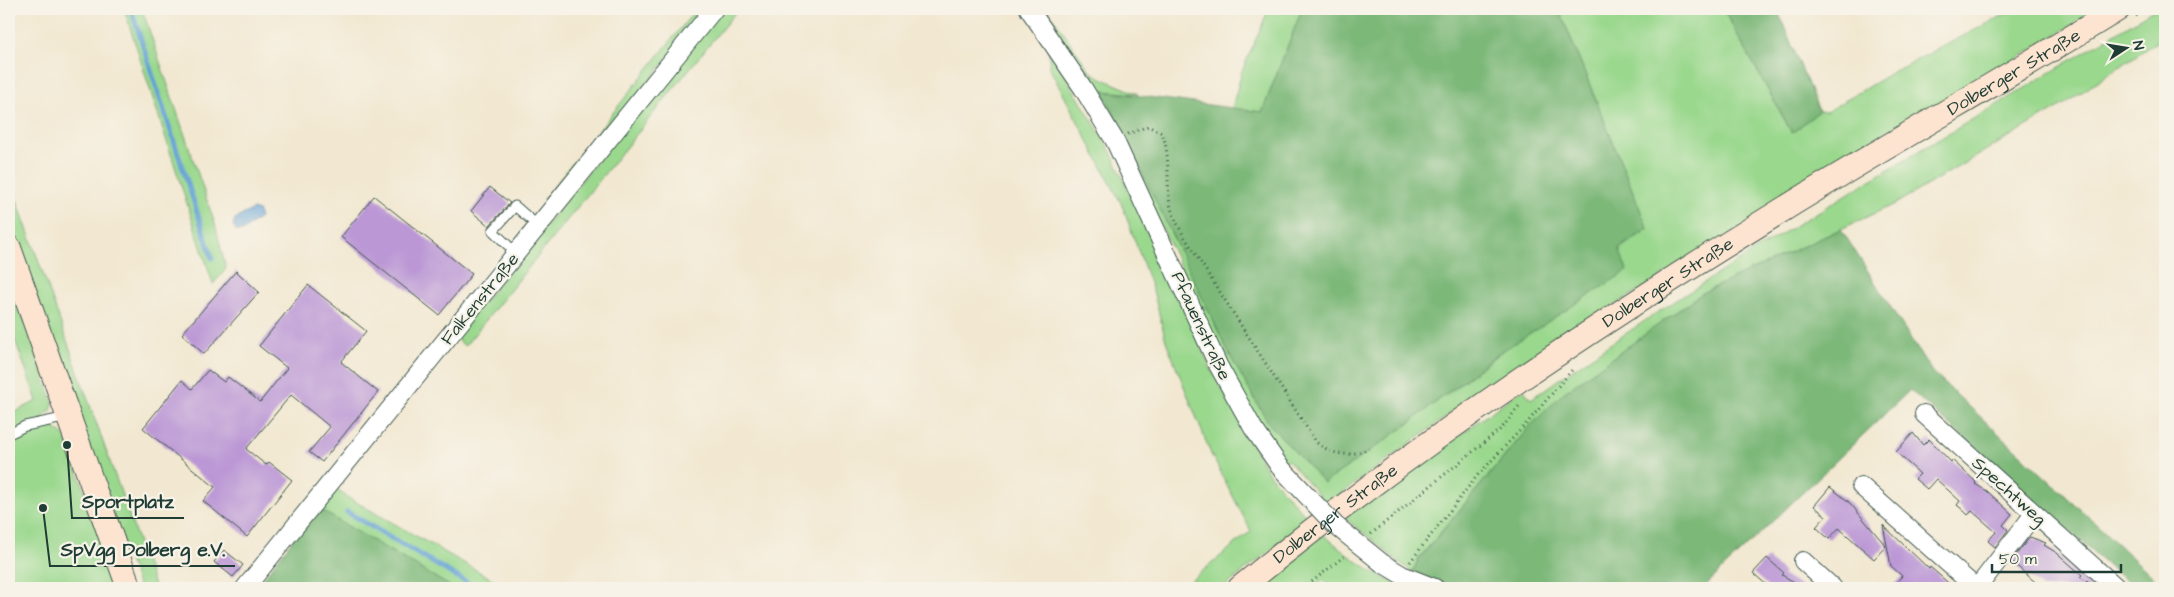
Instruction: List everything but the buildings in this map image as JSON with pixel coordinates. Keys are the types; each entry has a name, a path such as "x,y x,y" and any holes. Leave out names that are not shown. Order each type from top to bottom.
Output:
{"main road":[{"name":"Dolberger Straße","path":"1240,588 1427,443 1603,324 1823,185 2125,14"},
{"path":"9,248 129,588"}],"street":[{"name":"Falkenstraße","path":"245,588 714,9"},
{"name":"Pfauenstraße","path":"1029,9 1083,88 1115,141 1218,365 1253,428 1280,467 1335,525 1382,563 1402,575 1435,588"},
{"name":"Spechtweg","path":"1924,414 2117,588"},
{"path":"1861,486 1976,588 2034,514"},
{"path":"1803,561 1833,588"}],"lane":[{"path":"517,254 493,231 515,206 539,227"},
{"path":"9,434 25,426 69,418"}],"path":[{"path":"2125,14 2148,9"},
{"path":"1115,141 1148,126 1162,133 1166,149 1169,200 1174,217 1187,241 1316,442 1327,451 1343,455 1369,449"},
{"path":"1402,575 1414,554 1477,476 1578,363"},
{"path":"1552,385 1555,390"},
{"path":"1366,538 1502,428 1525,399"},
{"path":"1304,588 1350,551"}],"green space":[{"path":"124,9 142,9 215,224 226,269 213,284"},
{"path":"696,9 707,9 551,204 543,200"},
{"path":"720,9 738,9 465,346 455,338"},
{"path":"1035,9 1047,9 1091,72 1138,94 1103,91 1120,125 1114,122"},
{"path":"1269,9 1302,9 1262,112 1232,108 1242,71"},
{"path":"1302,9 1559,9 1648,229 1619,248 1627,271 1493,357 1407,425 1324,483 1269,424 1230,356 1103,91 1262,112"},
{"path":"1559,9 1723,9 1792,133 1819,111 1826,112 1893,72 2016,9 2098,9 1597,316 1465,403 1327,504 1288,460 1283,463 1238,390 1128,154 1131,148 1230,356 1269,424 1324,482 1410,422 1493,358 1607,259 1648,229"},
{"path":"1723,9 1777,9 1819,111 1792,133"},
{"path":"2155,9 2165,9 2165,36 2063,105 1895,204 1704,292 1562,394 1530,426 1419,558 1412,572 1345,518 1523,389 1531,399 1606,346 1761,247"},
{"path":"1048,47 1110,150 1211,369 1269,474 1309,520 1223,588 1182,588 1251,531 1211,454 1166,341 1154,294 1122,205 1050,69"},
{"path":"9,178 155,588 139,588 9,220"},
{"path":"1841,229 1932,372 2165,588 2134,588 1910,390 1703,588 1448,588 1412,573 1419,559 1530,426 1562,394 1704,292"},
{"path":"9,277 53,403 51,411 43,417 48,428 53,427 65,436 119,588 9,588 9,415 37,401 9,323"},
{"path":"334,488 508,588 453,588 317,508"},
{"path":"317,508 453,588 256,588"},
{"path":"1324,535 1373,572 1406,588 1335,588 1323,581 1314,588 1256,588"}],"water":[{"path":"253,209 259,211 260,218 242,231 236,231 233,225 235,219"}],"waterway":[{"path":"131,9 212,258"},
{"path":"347,512 476,588"}],"place":[{"name":"Sportplatz","path":"67,445"},
{"name":"SpVgg Dolberg e.V.","path":"43,508"}]}
